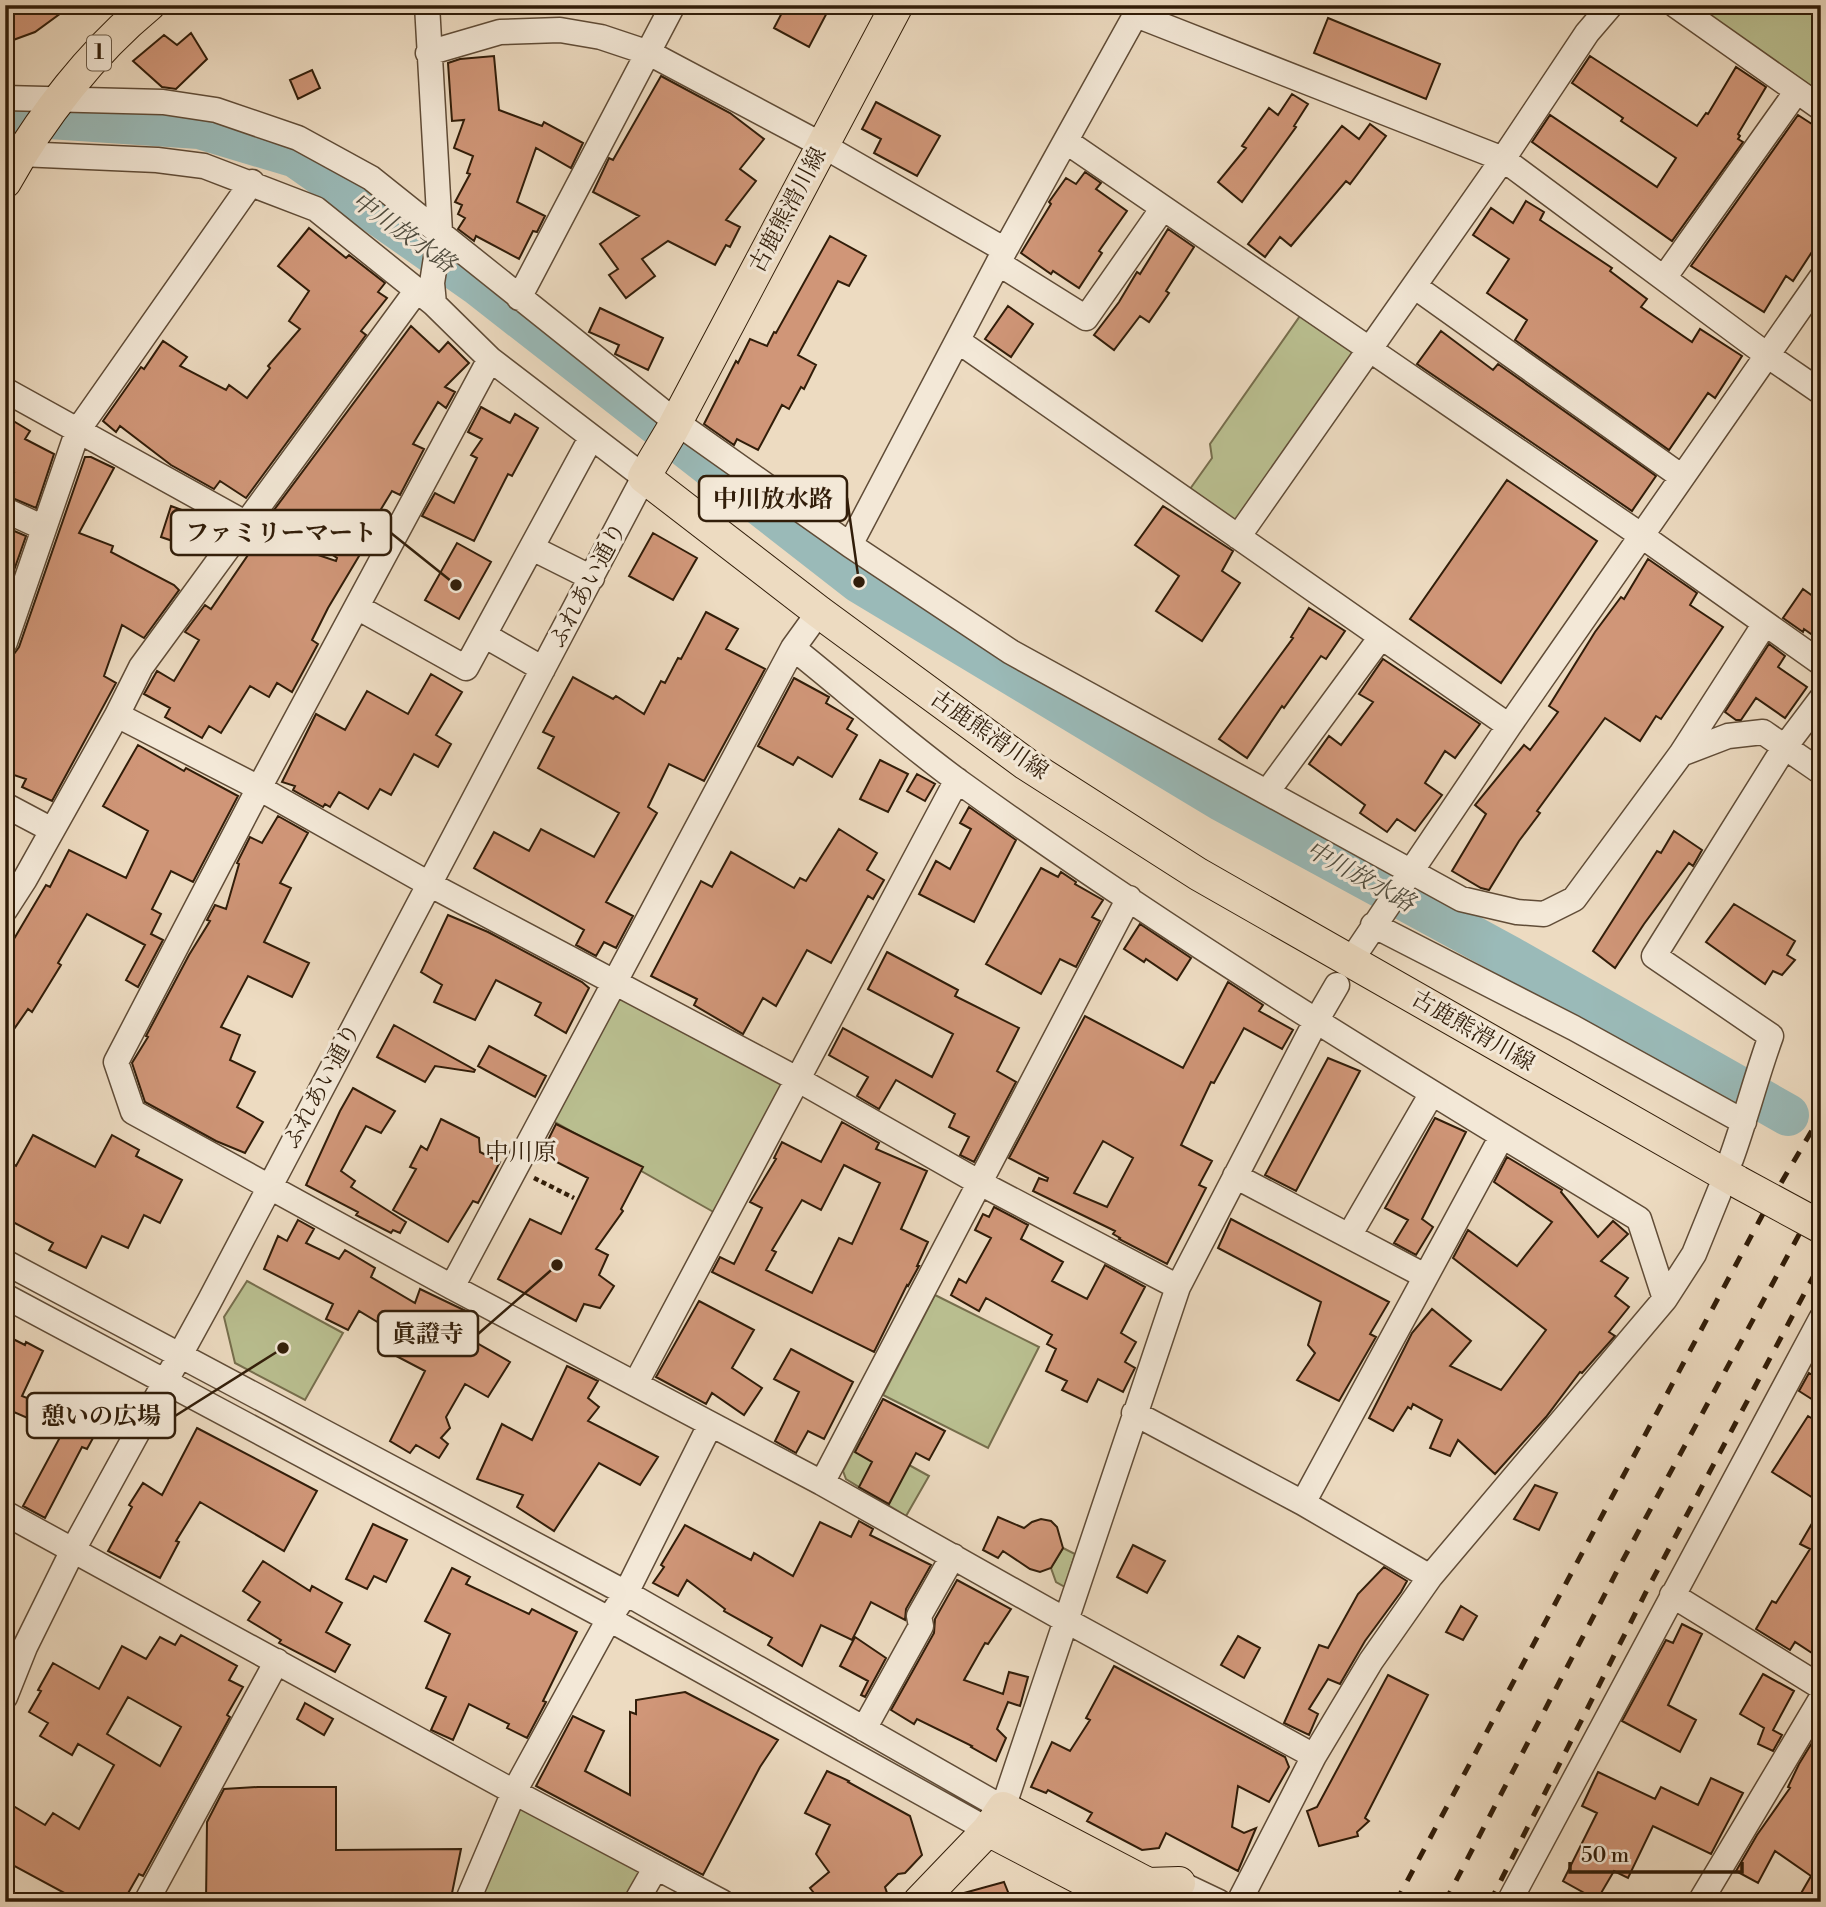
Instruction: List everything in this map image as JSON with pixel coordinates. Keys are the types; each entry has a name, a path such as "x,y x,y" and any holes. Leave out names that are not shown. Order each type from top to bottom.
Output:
{"main road":[{"name":"1","path":"5,182 25,146 57,103 122,28 149,5"},
{"name":"古鹿熊滑川線","path":"897,5 649,469 819,612 1026,764 1198,874 1821,1227"},
{"path":"995,1819 1148,1884 1175,1892"},
{"path":"919,1902 995,1819"},
{"path":"995,1819 1126,1902"}],"street":[{"path":"5,910 117,715 141,667 245,523 428,293 439,234 427,5"},
{"path":"519,298 673,5"},
{"path":"1238,537 1503,159 1587,33 1611,5"},
{"path":"1675,5 1821,108"},
{"path":"850,545 1002,257 1139,10 1503,159 1821,392"},
{"path":"428,53 500,32 560,30 601,37 649,52 822,145 1002,257 1086,318 1163,208"},
{"path":"1664,278 1797,91"},
{"path":"5,98 57,103 163,102 216,110 298,138 371,178 674,426 1011,652 1267,792 1409,874 1461,899 1517,912 1544,914 1574,899 1681,754 1764,625"},
{"path":"1067,142 1642,536 1821,663"},
{"path":"25,146 205,166 316,209 428,293 490,359 591,438 649,469"},
{"path":"5,642 78,430 252,182"},
{"path":"1358,950 1377,918 1509,726 1821,278"},
{"path":"1414,285 1682,477"},
{"path":"958,341 1509,726"},
{"path":"490,359 259,788 116,1062 133,1112 452,1287 636,1382 710,1425 822,1483 1314,1756"},
{"path":"5,390 245,523"},
{"path":"357,607 466,668 591,438"},
{"name":"ふれあい通り","path":"5,1697 25,1647 73,1550 209,1302 649,469"},
{"path":"5,510 44,528"},
{"path":"532,548 592,578"},
{"path":"452,1287 793,648 819,612"},
{"path":"484,635 543,669"},
{"path":"1267,792 1381,637"},
{"path":"793,648 957,780 1129,898 1316,1021 1639,1219 1664,1300"},
{"path":"1239,1902 1314,1756 1371,1661 1430,1577 1664,1300 1693,1254 1730,1177 1757,1073 1771,1036 1654,956 1784,748 1821,699"},
{"path":"117,715 259,788 429,884 614,980 797,1079 980,1183 1178,1287"},
{"path":"1681,754 1728,736 1763,732 1821,772"},
{"path":"636,1382 957,780"},
{"path":"5,804 52,830"},
{"path":"822,1483 1129,898"},
{"path":"1377,918 1574,1028 1746,1117"},
{"path":"995,1819 1067,1621 1178,1287 1316,1021 1338,985"},
{"path":"1349,1236 1432,1093"},
{"path":"1303,1503 1502,1136"},
{"path":"1235,1176 1425,1276"},
{"path":"5,1262 625,1593 864,1729 995,1819"},
{"path":"5,1296 609,1619 995,1819"},
{"path":"1513,1900 1672,1595 1821,1319"},
{"path":"1134,1413 1303,1503 1430,1577"},
{"path":"467,1902 514,1793 625,1593 710,1425"},
{"path":"5,1513 514,1793 722,1902"},
{"path":"864,1729 921,1626 919,1616 953,1556"},
{"path":"1672,1595 1821,1687"},
{"path":"146,1902 277,1661"},
{"path":"1700,1902 1821,1699"},
{"path":"636,1902 656,1867"},
{"path":"1175,1892 1219,1902"}],"path":[{"path":"514,1168 574,1198"}],"green space":[{"path":"1695,5 1821,5 1821,93"},
{"path":"1300,316 1355,354 1239,526 1190,489 1212,458 1210,444"},
{"path":"624,995 780,1079 783,1092 717,1214 548,1118 611,1002"},
{"path":"247,1281 343,1333 305,1400 235,1363 224,1317"},
{"path":"935,1295 1039,1347 988,1448 883,1395"},
{"path":"860,1438 929,1476 906,1516 846,1479 843,1471"},
{"path":"1063,1548 1075,1554 1065,1587 1056,1582 1051,1568"},
{"path":"514,1792 651,1864 631,1902 467,1902"}],"building":[{"path":"5,5 72,5 35,32 5,43"},
{"path":"786,5 831,5 809,47 774,28"},
{"path":"1328,18 1440,64 1426,99 1314,53"},
{"path":"191,33 207,59 176,89 162,87 133,61 164,35 177,45"},
{"path":"494,56 499,110 542,126 544,122 583,143 571,168 536,148 517,202 545,216 537,232 533,231 519,259 476,236 474,241 458,229 465,218 458,214 462,205 455,202 470,174 467,173 473,156 454,148 464,120 452,121 448,63 460,59"},
{"path":"1590,56 1697,126 1706,113 1708,114 1736,67 1766,87 1738,134 1738,139 1743,142 1672,241 1532,142 1550,115 1657,187 1676,158 1621,121 1623,118 1572,83"},
{"path":"312,70 320,88 298,99 290,80"},
{"path":"661,76 730,113 764,139 740,169 756,181 726,220 740,227 730,247 726,245 715,265 668,241 642,259 655,276 626,298 609,275 618,269 600,244 639,216 593,192 609,158 613,160"},
{"path":"1292,94 1308,104 1294,126 1296,127 1242,202 1218,182 1246,148 1242,146 1269,108 1278,115"},
{"path":"876,102 940,136 917,176 874,153 881,139 862,129"},
{"path":"1798,115 1821,130 1821,238 1793,281 1786,276 1764,312 1691,266"},
{"path":"1370,124 1386,136 1350,184 1346,181 1291,246 1280,237 1265,257 1248,244 1342,126 1359,139"},
{"path":"1085,172 1101,183 1096,189 1127,211 1099,251 1102,253 1079,288 1053,271 1051,274 1021,253 1051,204 1049,202 1066,178 1076,184"},
{"path":"1526,201 1544,212 1540,220 1612,268 1610,271 1647,299 1641,307 1692,342 1700,329 1742,356 1715,398 1708,393 1669,450 1515,340 1527,320 1487,293 1509,259 1473,235 1491,208 1513,223"},
{"path":"309,228 346,258 349,255 385,283 378,292 387,298 361,331 366,335 246,498 220,481 214,489 171,465 120,426 116,432 103,421 163,341 187,357 180,366 226,390 229,385 247,398 270,368 268,366 300,329 289,321 309,291 278,266"},
{"path":"1168,229 1194,247 1166,291 1169,293 1149,322 1140,316 1114,350 1094,335 1137,272 1140,274"},
{"path":"830,236 866,256 849,286 838,281 798,355 816,365 804,389 801,387 789,409 782,405 758,450 737,439 734,445 704,424 750,339 767,346 774,332 776,333"},
{"path":"1008,306 1033,324 1011,357 985,339"},
{"path":"600,308 663,338 648,370 615,354 619,345 589,332"},
{"path":"411,326 439,352 448,342 469,363 445,387 455,392 446,408 438,402 413,444 424,449 400,495 392,491 363,539 368,541 328,608 312,640 318,644 292,692 277,683 269,697 250,686 221,733 209,726 202,738 165,717 170,708 144,694 157,671 174,681 199,640 185,632 205,605 211,609 261,536 336,561 337,558 271,514"},
{"path":"1441,331 1493,370 1498,364 1656,476 1632,511 1417,364"},
{"path":"481,407 510,423 515,414 538,428 512,476 508,474 474,541 422,516 435,493 454,503 477,458 471,455 482,439 468,432"},
{"path":"5,416 30,431 25,439 54,454 36,508 5,495 14,473 7,468 5,471"},
{"path":"85,457 91,457 114,468 79,533 113,546 111,552 179,590 144,638 122,625 104,676 116,683 52,801 22,787 26,779 5,772 5,657 14,654 19,647"},
{"path":"1507,480 1597,541 1501,683 1410,619"},
{"path":"171,506 209,520 199,550 161,537"},
{"path":"1163,506 1233,551 1222,571 1240,583 1202,641 1156,611 1179,576 1135,545"},
{"path":"5,527 26,536 5,596"},
{"path":"653,533 697,558 673,600 629,576"},
{"path":"457,543 491,562 459,619 425,600"},
{"path":"1648,559 1697,593 1690,605 1723,627 1661,719 1656,716 1640,741 1605,718 1537,811 1540,813 1489,890 1481,888 1452,871 1486,814 1475,805 1524,745 1530,750 1558,712 1549,706 1595,632 1621,597 1624,599"},
{"path":"1803,589 1821,602 1821,641 1783,618"},
{"path":"1309,608 1345,631 1326,659 1321,656 1284,708 1282,706 1247,758 1219,739 1293,638 1291,637"},
{"path":"706,612 738,629 726,649 765,669 704,781 669,764 648,807 657,813 606,902 633,916 616,948 604,942 596,956 576,945 584,930 474,868 494,832 529,851 541,829 594,857 619,813 538,768 554,737 543,732 573,677 613,699 616,696 644,714 661,681 665,683 678,658 681,659"},
{"path":"1769,644 1785,656 1778,667 1807,687 1785,718 1756,698 1741,720 1736,720 1725,712"},
{"path":"1383,659 1480,724 1455,758 1445,751 1425,783 1442,795 1415,831 1397,819 1387,832 1360,813 1365,805 1309,764 1329,736 1341,745 1373,702 1359,694"},
{"path":"431,674 462,692 436,735 451,744 438,767 414,754 391,795 380,789 368,809 339,792 330,807 325,804 323,807 293,790 295,786 282,782 316,714 345,730 367,691 408,714"},
{"path":"794,678 829,697 826,703 853,719 847,729 857,735 832,777 798,757 793,765 758,746"},
{"path":"138,745 184,771 186,768 238,796 193,882 171,871 152,909 161,914 151,934 163,940 138,987 126,980 145,945 87,914 58,963 61,965 32,1012 28,1009 5,1042 5,954 46,885 50,887 69,850 126,878 148,831 103,806"},
{"path":"880,760 908,774 888,812 860,799"},
{"path":"917,774 935,784 925,801 907,791"},
{"path":"969,807 1016,840 974,922 919,894 936,861 950,869 971,829 960,823"},
{"path":"278,816 308,833 280,883 291,888 264,942 309,963 292,997 248,976 221,1027 240,1035 230,1060 255,1072 237,1107 263,1122 245,1153 216,1141 145,1102 132,1063 210,921 207,920 215,905 226,909 239,864 237,863 250,837 262,843"},
{"path":"839,829 877,853 867,870 884,880 873,899 868,896 831,963 807,950 776,1006 763,998 743,1034 694,1005 697,999 651,976 701,881 712,887 731,852 794,888 800,878 806,881"},
{"path":"1674,831 1702,850 1693,866 1689,863 1644,924 1615,968 1593,951 1657,851 1661,853"},
{"path":"1041,868 1058,877 1061,872 1076,882 1075,884 1103,900 1092,917 1100,921 1076,967 1060,959 1041,994 986,964"},
{"path":"1734,904 1795,941 1787,955 1795,960 1782,975 1773,971 1765,984 1706,942"},
{"path":"448,915 488,932 589,988 566,1033 535,1015 541,1003 496,980 475,1020 434,1002 442,985 421,972"},
{"path":"1140,924 1191,958 1177,980 1146,959 1144,962 1124,949"},
{"path":"887,952 958,990 955,996 1019,1028 997,1071 1016,1082 974,1162 960,1155 969,1137 949,1127 955,1114 896,1080 879,1109 857,1096 868,1077 829,1055 843,1028 932,1077 953,1034 868,989"},
{"path":"1228,982 1263,1005 1259,1011 1293,1030 1282,1049 1244,1028 1214,1083 1211,1082 1181,1145 1212,1161 1199,1185 1206,1188 1167,1264 1119,1239 1113,1234 1115,1231 1033,1191 1039,1178 1047,1181 1048,1178 1009,1158 1085,1016 1183,1068","holes":["1103,1141 1133,1158 1107,1207 1074,1193"]},
{"path":"394,1025 475,1070 474,1072 435,1066 425,1082 377,1057"},
{"path":"489,1046 546,1076 535,1097 478,1066"},
{"path":"1328,1058 1360,1071 1296,1191 1265,1175"},
{"path":"353,1088 395,1111 381,1133 366,1126 341,1171 355,1181 351,1187 406,1222 400,1233 393,1230 391,1233 306,1185"},
{"path":"1435,1118 1466,1132 1422,1219 1433,1227 1416,1255 1394,1243 1408,1220 1385,1208"},
{"path":"441,1119 479,1138 480,1152 500,1162 478,1203 473,1201 448,1242 393,1210 416,1169 410,1167 421,1146 427,1150"},
{"path":"842,1122 879,1143 876,1149 927,1171 901,1229 928,1242 919,1266 874,1352 712,1272 720,1257 734,1264 762,1208 750,1202 776,1159 774,1158 782,1142 821,1162","holes":["844,1165 880,1183 852,1244 839,1238 812,1293 766,1270 776,1252 772,1250 802,1200 821,1210"]},
{"path":"556,1124 643,1167 621,1209 623,1211 596,1249 608,1255 599,1275 614,1286 600,1308 584,1304 576,1321 498,1279 530,1219 561,1234 588,1178 541,1154"},
{"path":"33,1135 95,1167 112,1135 139,1150 136,1156 182,1180 160,1223 144,1215 128,1248 102,1236 86,1268 49,1250 53,1243 5,1218 5,1160 16,1166"},
{"path":"1507,1157 1562,1190 1598,1237 1613,1221 1628,1234 1601,1261 1628,1278 1615,1296 1629,1307 1609,1332 1615,1336 1582,1373 1580,1372 1546,1417 1495,1474 1458,1440 1450,1456 1430,1448 1442,1420 1413,1404 1411,1409 1408,1407 1393,1431 1369,1418 1412,1333 1432,1309 1471,1341 1450,1366 1501,1390 1546,1330 1453,1258 1468,1230 1517,1266 1552,1222 1494,1182"},
{"path":"994,1207 1028,1225 1021,1239 1063,1262 1052,1281 1087,1299 1105,1265 1145,1287 1121,1333 1136,1342 1125,1362 1135,1368 1123,1392 1098,1379 1087,1402 1062,1390 1067,1381 1046,1371 1056,1349 1047,1344 1052,1335 986,1298 979,1311 951,1295 959,1279 966,1283 991,1238 975,1230 983,1214 989,1217"},
{"path":"1231,1219 1389,1302 1370,1334 1376,1337 1339,1401 1297,1380 1315,1353 1308,1345 1321,1302 1218,1248"},
{"path":"298,1220 314,1229 306,1243 339,1259 345,1250 375,1268 371,1277 415,1303 420,1289 466,1311 456,1331 510,1362 488,1397 465,1384 446,1417 450,1428 441,1438 448,1444 439,1458 416,1445 410,1453 390,1441 425,1371 379,1347 389,1329 359,1311 348,1330 326,1319 333,1304 264,1269 278,1236 287,1241"},
{"path":"699,1301 754,1330 732,1368 762,1388 744,1415 712,1393 706,1404 656,1377"},
{"path":"5,1335 43,1351 22,1396 39,1403 32,1420 14,1412 5,1430"},
{"path":"791,1349 853,1382 824,1439 808,1431 796,1453 775,1441 799,1392 774,1379"},
{"path":"567,1366 598,1381 588,1398 599,1407 588,1421 658,1457 640,1485 599,1463 554,1531 517,1507 523,1495 477,1479 502,1424 532,1440"},
{"path":"1809,1373 1821,1380 1821,1405 1799,1391"},
{"path":"883,1399 945,1431 929,1460 916,1453 889,1504 859,1487 872,1462 855,1452"},
{"path":"73,1413 99,1427 87,1449 82,1447 45,1518 23,1506"},
{"path":"1808,1416 1821,1424 1821,1503 1772,1472"},
{"path":"197,1428 317,1491 284,1551 200,1502 176,1541 179,1542 160,1578 108,1551 132,1507 129,1505 143,1483 162,1495"},
{"path":"1535,1485 1557,1493 1539,1530 1514,1519"},
{"path":"1821,1508 1821,1659 1795,1642 1790,1650 1756,1629 1772,1601 1776,1603 1810,1549 1800,1544"},
{"path":"998,1517 1024,1528 1041,1519 1051,1521 1057,1527 1063,1548 1051,1568 1040,1572 1030,1569 1003,1551 998,1558 983,1550"},
{"path":"859,1521 873,1529 870,1535 931,1565 906,1609 905,1620 871,1602 852,1640 821,1625 802,1666 768,1645 772,1638 724,1611 725,1609 687,1580 678,1596 653,1583 685,1525 751,1560 754,1553 793,1576 820,1522 851,1537"},
{"path":"373,1524 407,1540 386,1582 374,1576 367,1589 346,1579"},
{"path":"1133,1545 1165,1561 1147,1593 1117,1577"},
{"path":"263,1561 310,1591 312,1586 342,1603 326,1632 350,1645 335,1672 279,1643 281,1640 248,1620 260,1602 243,1591"},
{"path":"1384,1567 1407,1581 1401,1592 1365,1641 1340,1684 1328,1679 1309,1709 1318,1714 1309,1735 1284,1723 1319,1645 1328,1648 1358,1594"},
{"path":"452,1568 470,1577 466,1584 529,1614 532,1609 577,1632 527,1738 507,1728 509,1724 469,1704 453,1740 431,1730 446,1697 426,1688 450,1634 425,1621"},
{"path":"957,1580 1011,1609 988,1644 985,1643 964,1680 1003,1694 1009,1672 1028,1677 1020,1706 1008,1702 997,1729 1006,1738 996,1761 917,1719 914,1724 891,1710 934,1633 935,1619"},
{"path":"1461,1606 1477,1616 1463,1640 1446,1632"},
{"path":"1682,1624 1702,1634 1668,1705 1696,1720 1680,1752 1622,1721 1666,1640 1673,1643"},
{"path":"181,1635 237,1666 229,1680 243,1687 227,1715 230,1717 143,1876 139,1874 123,1902 81,1902 5,1861 5,1801 45,1825 53,1813 79,1829 114,1765 78,1744 72,1755 40,1736 48,1723 29,1712 53,1663 99,1689 122,1646 146,1659 160,1637 175,1645","holes":["128,1697 181,1727 160,1766 107,1734"]},
{"path":"1238,1636 1260,1648 1244,1678 1221,1665"},
{"path":"855,1637 886,1658 865,1697 861,1695 868,1681 840,1666"},
{"path":"1114,1666 1285,1757 1289,1767 1269,1802 1238,1786 1232,1827 1244,1833 1256,1828 1238,1871 1166,1833 1159,1848 1142,1850 1087,1821 1092,1813 1048,1790 1046,1793 1031,1787 1052,1742 1070,1751 1090,1720 1086,1718"},
{"path":"1763,1674 1794,1691 1773,1730 1782,1735 1773,1751 1758,1744 1764,1728 1740,1714"},
{"path":"1388,1675 1428,1695 1365,1818 1369,1821 1357,1832 1358,1836 1319,1846 1307,1811 1317,1807"},
{"path":"685,1692 778,1740 760,1767 703,1875 536,1786 573,1716 604,1731 585,1771 630,1795 630,1712 636,1714 636,1700"},
{"path":"305,1703 333,1719 324,1735 297,1719"},
{"path":"1821,1728 1821,1902 1796,1902 1811,1876 1775,1851 1758,1883 1736,1871 1790,1788 1788,1787 1799,1764"},
{"path":"827,1771 910,1816 922,1855 905,1873 898,1874 885,1887 887,1893 878,1902 821,1902 810,1888 829,1872 816,1854 830,1825 805,1813"},
{"path":"1598,1772 1655,1799 1661,1787 1698,1805 1711,1778 1743,1793 1711,1854 1653,1826 1628,1878 1614,1871 1597,1900 1563,1881 1597,1813 1582,1806"},
{"path":"336,1787 336,1850 461,1849 451,1898 443,1899 443,1902 206,1902 207,1822 224,1789"},
{"path":"1004,1882 1012,1902 954,1902 953,1896"}],"waterway":[{"name":"中川放水路","path":"5,115 199,128 296,157 477,284 859,582 1221,800 1510,957 1788,1115"}],"railway":[{"path":"1396,1902 1764,1212 1821,1115"},
{"path":"1445,1902 1617,1571 1821,1194"},
{"path":"1490,1902 1647,1590 1821,1262"}],"place":[{"name":"中川放水路","path":"859,582"},
{"name":"ファミリーマート","path":"456,585"},
{"name":"眞證寺","path":"557,1265"},
{"name":"憩いの広場","path":"283,1348"}],"district":[{"name":"中川原","path":"521,1153"}]}
